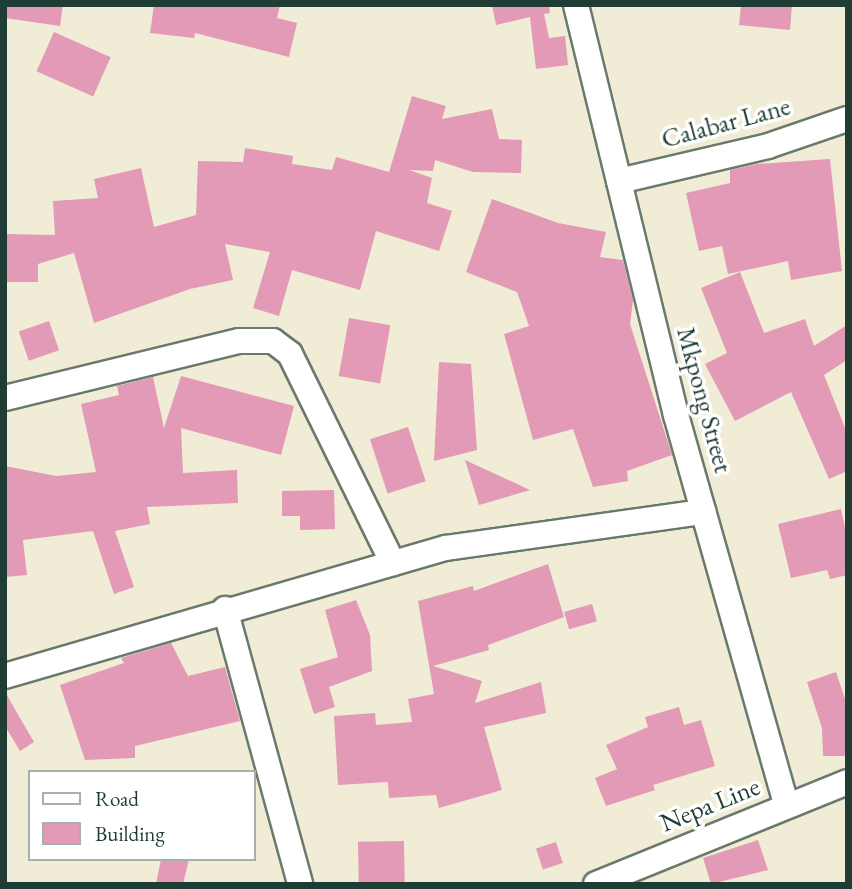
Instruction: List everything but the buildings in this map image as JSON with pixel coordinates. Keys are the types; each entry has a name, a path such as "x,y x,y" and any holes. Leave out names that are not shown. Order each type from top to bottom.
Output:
{"street":[{"name":"Mkpong Street","path":"576,5 703,512 787,806"},
{"name":"Calabar Lane","path":"619,181 768,146 847,119"},
{"path":"5,397 239,341 273,341 290,354 393,563"},
{"path":"5,676 225,609 446,548 703,512"},
{"path":"225,609 300,884"},
{"name":"Nepa Line","path":"596,884 847,782"}]}
